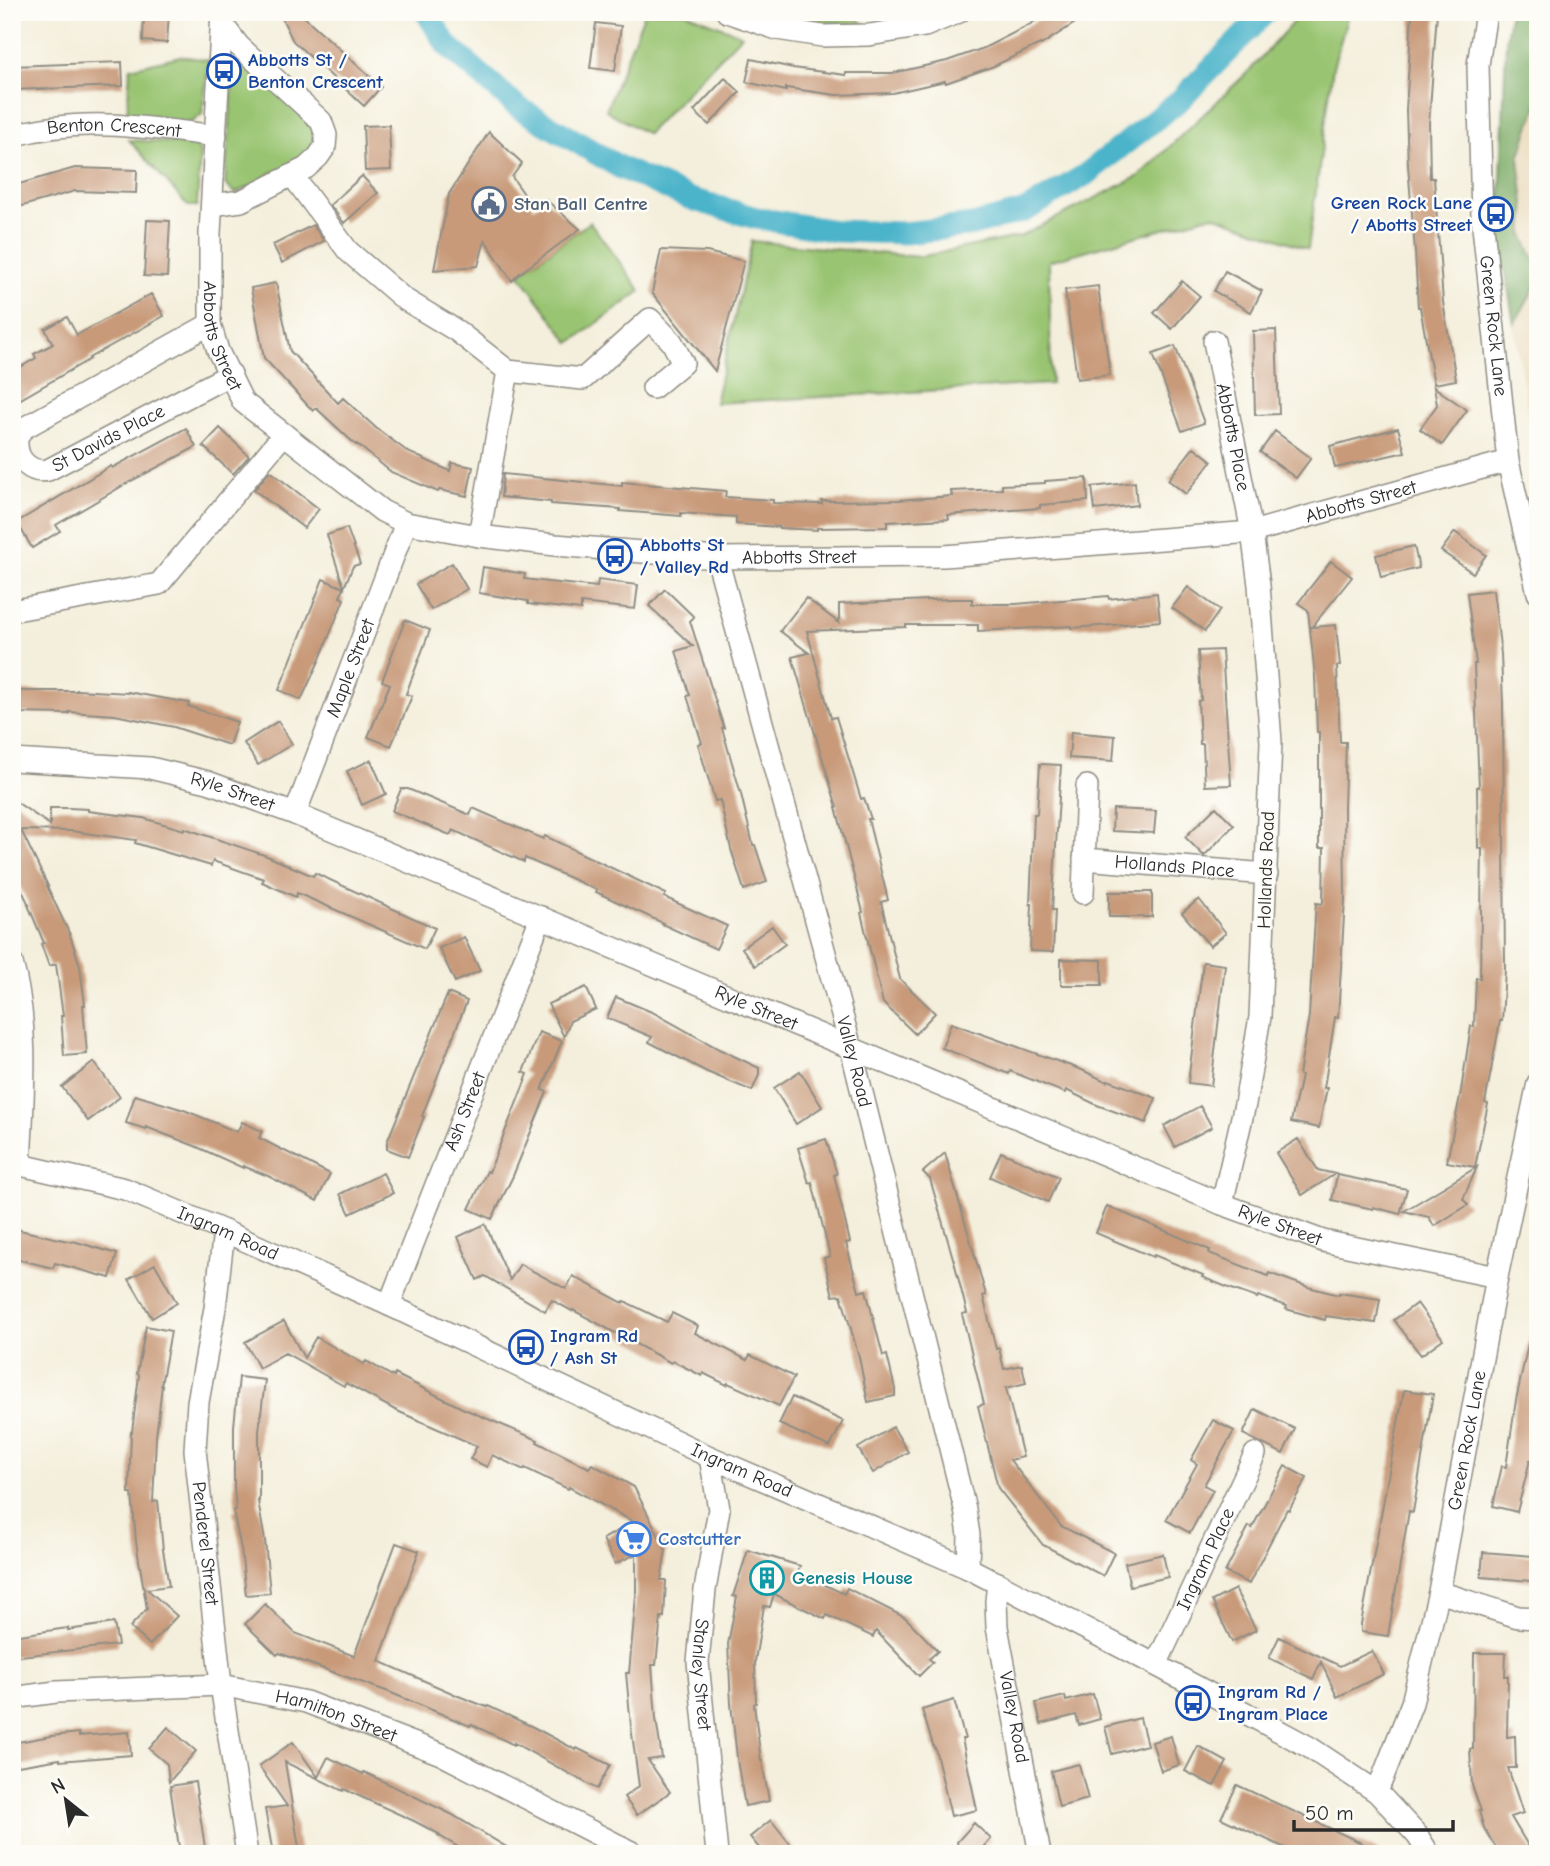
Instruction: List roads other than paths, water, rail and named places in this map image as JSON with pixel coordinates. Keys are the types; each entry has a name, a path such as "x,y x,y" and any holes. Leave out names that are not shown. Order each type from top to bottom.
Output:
{"street":[{"path":"727,12 777,29 822,36 869,35 925,26 959,12"},
{"name":"Green Rock Lane","path":"1486,12 1478,65 1482,217 1508,461 1538,593"},
{"name":"Abbotts Street","path":"222,19 212,205 210,324 218,351 243,401 382,511 406,523 479,536 555,545 717,558 944,556 1252,532 1508,461"},
{"name":"Abbotts Street","path":"212,205 241,201 306,168 318,158 325,147 326,135 321,121 239,46 222,19"},
{"name":"Benton Crescent","path":"12,136 78,125 124,124 216,136"},
{"path":"292,175 348,250 404,299 457,331 508,371 583,379 650,319 672,342 683,363 653,388"},
{"name":"St Davids Place","path":"210,324 24,428 16,443 19,452 32,470 48,470 230,374"},
{"name":"Abbotts Place","path":"1214,341 1252,532"},
{"path":"479,536 508,371"},
{"path":"16,610 159,584 284,434"},
{"name":"Maple Street","path":"295,814 406,523"},
{"name":"Hollands Road","path":"1223,1204 1245,1104 1260,1017 1267,874 1270,743 1259,586 1252,532"},
{"name":"Valley Road","path":"717,558 851,1048 965,1509 969,1535 968,1568"},
{"name":"Ryle Street","path":"12,760 150,768 208,782 295,814 1223,1204 1323,1241 1497,1277"},
{"path":"1083,893 1087,786"},
{"name":"Hollands Place","path":"1084,859 1267,874"},
{"name":"Ash Street","path":"389,1305 541,917"},
{"path":"12,963 19,986 24,1065 16,1164"},
{"name":"Green Rock Lane","path":"1377,1792 1412,1703 1439,1592 1497,1277 1538,1083"},
{"name":"Ingram Road","path":"16,1164 125,1189 224,1231 389,1305 710,1457 968,1568 1309,1746 1377,1792 1417,1835 1429,1854"},
{"name":"Penderel Street","path":"224,1231 215,1308 198,1402 195,1450 221,1685 247,1854"},
{"name":"Ingram Place","path":"1156,1665 1255,1454"},
{"name":"Stanley Street","path":"710,1457 719,1509 705,1590 698,1662 718,1854"},
{"name":"Valley Road","path":"998,1583 997,1627 1040,1854"},
{"path":"1439,1592 1518,1617 1538,1618"},
{"name":"Hamilton Street","path":"12,1698 56,1692 221,1685 306,1702 441,1754 635,1854"}],"waterway":[{"path":"426,12 447,45 519,108 621,168 691,199 756,218 836,231 905,233 973,225 1025,211 1085,175 1180,100 1266,12"}],"place":[{"name":"Abbotts St / Benton Crescent","path":"224,71"},
{"name":"Stan Ball Centre","path":"489,204"},
{"name":"Green Rock Lane / Abotts Street","path":"1496,214"},
{"name":"Abbotts St / Valley Rd","path":"615,556"},
{"name":"Ingram Rd / Ash St","path":"526,1347"},
{"name":"Costcutter","path":"634,1539"},
{"name":"Genesis House","path":"767,1578"},
{"name":"Ingram Rd / Ingram Place","path":"1193,1703"}]}
